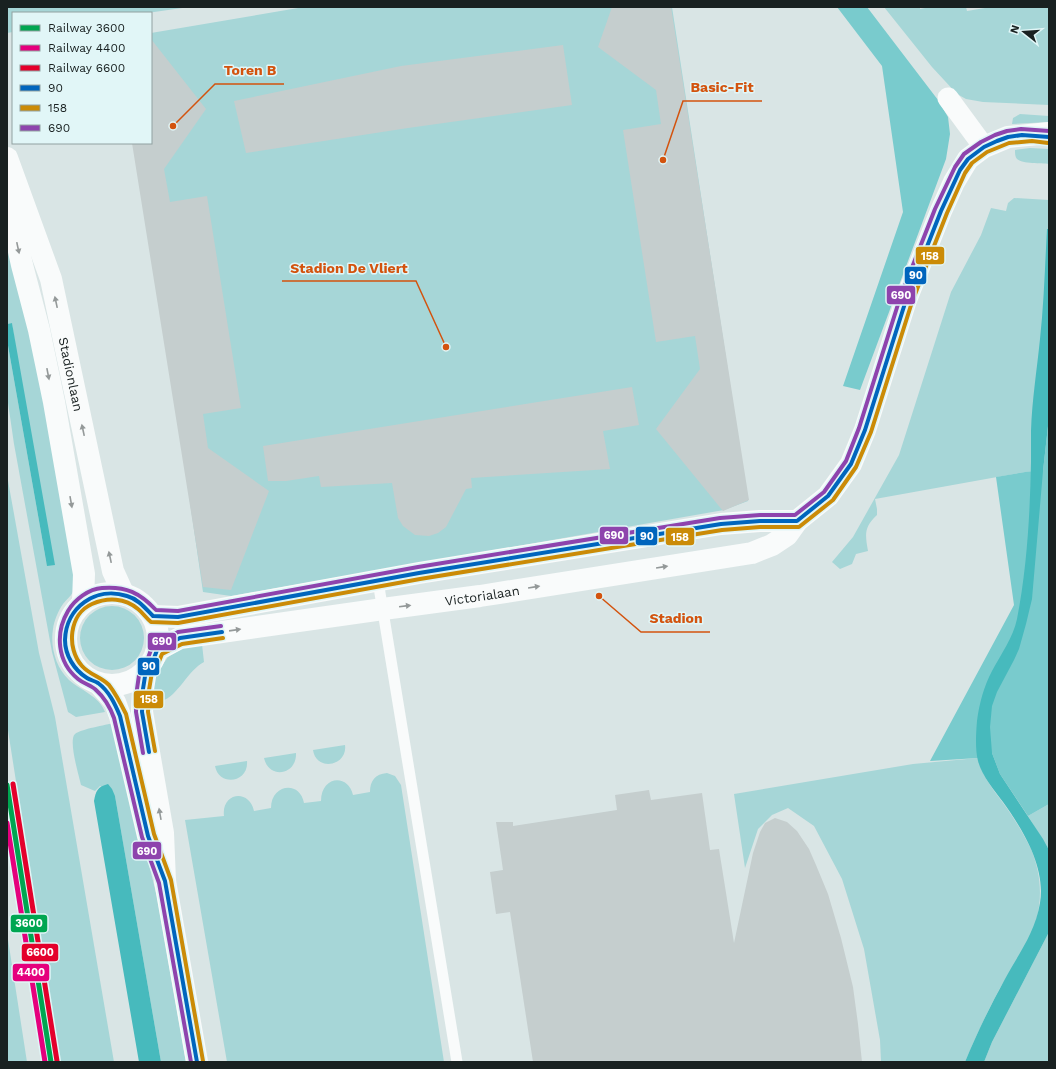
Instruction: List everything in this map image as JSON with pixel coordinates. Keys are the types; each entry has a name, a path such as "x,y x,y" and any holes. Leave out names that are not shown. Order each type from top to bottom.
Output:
{"street":[{"path":"948,98 984,147"},
{"name":"Victorialaan","path":"157,650 180,638 480,596 752,553 772,545 787,535 797,521 828,496 851,464 865,430 906,300 941,210 960,170 968,159 984,147 1008,137 1043,135"},
{"name":"Stadionlaan","path":"7,158 51,279 113,571 123,593"},
{"name":"Stadionlaan","path":"7,196 22,265 39,330 54,402 84,574 83,602"},
{"path":"153,616 178,617 419,573 721,524 760,521 797,521"},
{"path":"109,592 123,593 132,596 148,608 153,616 158,633 157,650 153,661 146,670 133,680 116,685 99,684 86,678 75,668 68,655 65,640 67,626 73,613 83,602 95,595 109,592"},
{"path":"146,670 142,712 163,833 165,881 197,1062"},
{"path":"99,684 115,702 120,716 148,836 165,881"}],"lane":[{"path":"378,581 457,1062"}],"shaded area":[{"path":"7,7 189,7 152,12 12,12 12,32 7,33"},
{"path":"304,7 672,7 748,501 724,510 231,596 203,592 138,144 152,144 152,33"},
{"path":"837,7 867,7 938,100 948,117 950,134 946,159 860,390 843,386 903,212 882,66"},
{"path":"884,7 920,7 920,9 930,7 966,7 967,11 991,7 1049,7 1049,105 983,102 966,99 957,94 932,67"},
{"path":"1020,114 1049,116 1049,122 1012,124 1013,118"},
{"path":"1030,148 1049,149 1049,164 1027,163 1017,159 1015,156 1015,150"},
{"path":"1014,198 1049,200 1049,417 1031,473 1025,472 875,499 877,515 870,523 866,531 868,551 856,554 852,564 840,569 832,562 853,537 899,455 951,292 981,235 991,208 1006,211 1008,203"},
{"path":"1047,229 1049,229 1049,417 1032,599 1019,649 997,692 992,706 990,727 992,753 1000,774 1049,850 1049,932 992,1042 984,1062 965,1062 999,989 1026,942 1038,914 1040,903 1040,876 1031,850 1018,825 982,772 976,751 976,741 977,721 982,695 989,677 1010,639 1015,626 1023,580 1030,501 1033,396 1040,339"},
{"path":"7,237 32,333 77,577 74,590 64,602 55,619 52,636 53,650 57,663 64,675 99,702 105,712 76,717 68,712 52,652 14,444 7,396 7,340 47,566 12,323 7,324"},
{"path":"12,323 55,565 47,566 7,340 7,324"},
{"path":"1049,417 1049,804 1028,816 1000,774 992,753 978,758 930,761 1014,605 996,477 1025,472 1043,471"},
{"path":"7,475 39,653 55,717 114,1062 60,1062 7,724"},
{"path":"112,606 124,608 135,615 142,626 144,638 142,650 135,661 124,668 112,670 100,668 89,661 82,650 80,638 82,626 89,615 100,608"},
{"path":"202,644 204,662 193,671 178,689 168,698 159,702 149,703 153,678 168,657 185,647"},
{"path":"114,723 157,897 186,1062 161,1062 115,796 100,786 95,791 81,785 73,750 73,738 78,732"},
{"path":"345,745 345,752 342,758 331,764 325,764 320,761 315,757 313,750"},
{"path":"296,753 292,766 288,770 282,772 271,770 264,758"},
{"path":"978,758 986,778 1010,812 1031,849 1040,885 1039,909 1036,920 1027,943 1000,988 977,1033 965,1062 881,1062 880,1040 864,949 842,879 814,826 788,808 772,815 758,829 745,868 734,794 913,764"},
{"path":"247,761 243,774 239,778 233,780 222,777 218,773 215,766"},
{"path":"387,773 395,776 401,785 444,1062 227,1062 185,820 224,816 224,808 227,802 236,796 242,796 247,799 254,811 271,808 272,800 276,794 280,790 286,788 292,788 297,791 304,803 321,801 325,786 335,780 346,783 353,795 370,792 372,781 379,775"},
{"path":"108,784 115,796 161,1062 139,1062 94,801 98,790"},
{"path":"1049,804 1049,850 1028,816"},
{"path":"1049,932 1049,1062 984,1062 992,1042"},
{"path":"7,933 27,1062 7,1062"}],"building":[{"path":"612,7 671,7 749,500 723,511 656,429 700,369 695,336 656,342 623,130 661,124 656,90 598,47"},
{"path":"152,40 206,109 164,169 170,202 207,196 241,408 203,414 208,448 269,491 231,590 203,587 132,144 152,144"},
{"path":"563,45 572,105 246,153 234,101 401,66"},
{"path":"632,387 639,425 603,431 610,469 471,478 472,488 466,489 446,527 438,533 429,536 415,535 403,526 398,518 392,483 321,487 319,476 286,481 268,481 263,446"},
{"path":"649,790 651,800 702,793 710,850 719,849 734,943 753,853 760,832 765,823 775,818 787,822 797,831 809,849 828,894 841,938 853,987 862,1062 533,1062 510,912 496,914 490,872 503,870 496,822 513,822 513,826 617,810 615,795"}],"rail line":[{"name":"6600","path":"13,784 57,1061"},
{"name":"3600","path":"7,785 51,1062"},
{"name":"4400","path":"7,823 45,1062"}],"transit line":[{"name":"690","path":"191,1062 159,883 142,837 114,718 109,706 102,696 94,688 80,681 71,672 62,656 60,647 61,629 68,611 74,602 92,590 102,588 118,588 138,595 156,610 178,611 418,567 720,518 760,515 795,515 824,492 846,461 859,428 900,298 935,209 955,167 964,154 981,142 995,135 1021,129 1049,131"},
{"name":"90","path":"197,1062 165,881 148,836 120,716 114,702 105,690 98,683 82,675 74,666 65,646 67,628 77,609 94,597 104,594 115,594 135,599 153,616 178,617 419,573 721,524 760,521 797,521 828,496 851,464 865,430 906,300 941,211 960,170 968,159 984,147 997,141 1008,137 1022,135 1049,137"},
{"name":"158","path":"203,1061 171,880 154,834 126,714 109,685 88,672 77,659 72,641 72,632 78,615 92,604 104,600 116,600 133,605 151,622 178,623 420,579 722,530 760,527 799,527 833,500 856,467 871,432 912,302 947,213 965,173 972,163 987,152 1009,143 1032,141 1048,143"},
{"name":"690","path":"143,753 136,712 137,689 140,668 148,658 152,647 178,632 221,626"},
{"name":"90","path":"149,752 142,712 143,689 146,670 153,661 157,650 180,638 222,632"},
{"name":"158","path":"155,751 148,712 149,690 152,672 158,664 162,654 182,644 223,638"}],"place":[{"name":"Toren B","path":"173,126"},
{"name":"Basic-Fit","path":"663,160"},
{"name":"Stadion De Vliert","path":"446,347"},
{"name":"Stadion","path":"599,596"}]}
